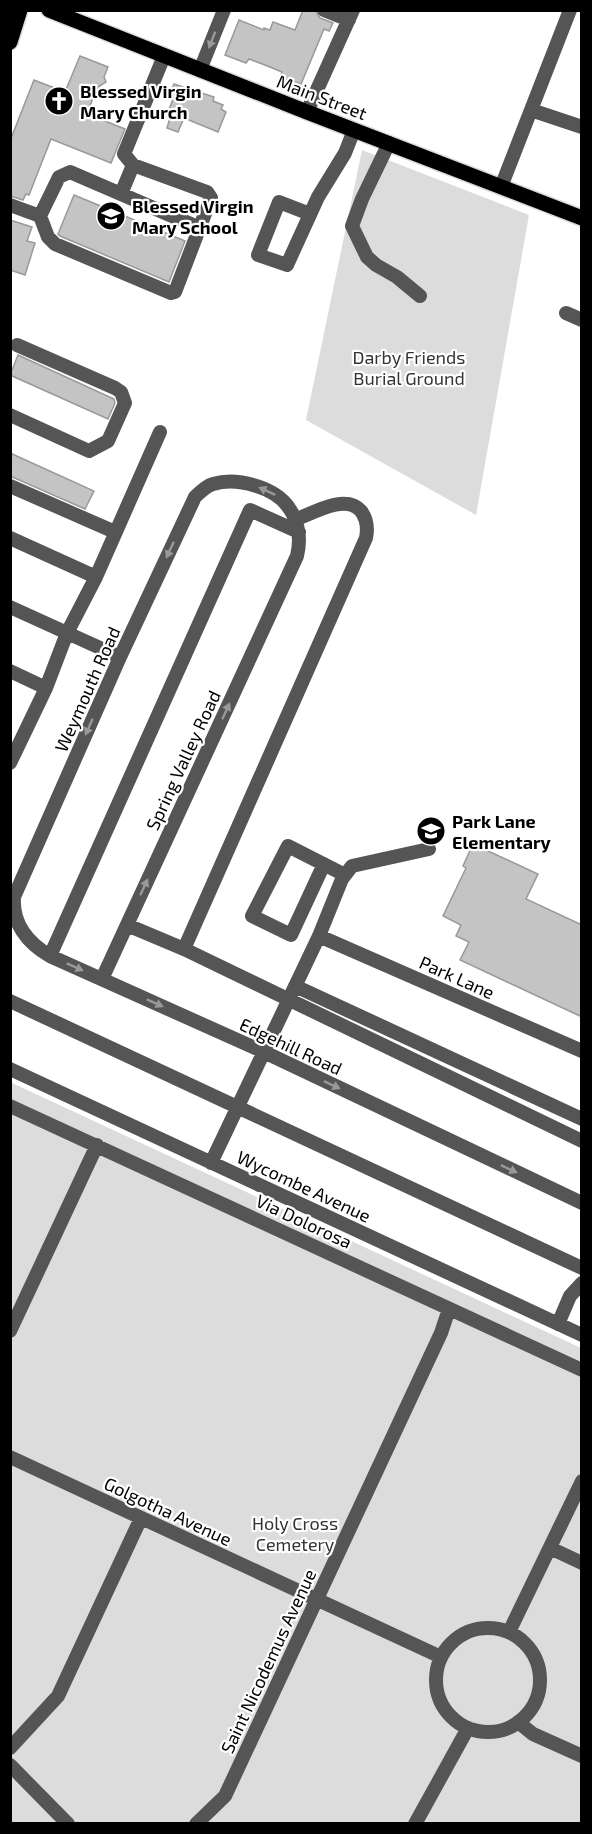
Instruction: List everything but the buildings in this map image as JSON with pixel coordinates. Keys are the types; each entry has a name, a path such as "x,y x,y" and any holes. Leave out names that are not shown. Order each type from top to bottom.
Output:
{"main road":[{"path":"10,42 20,10"},
{"name":"Main Street","path":"49,10 582,218"}],"street":[{"path":"200,70 224,10"},
{"path":"307,112 351,15 324,10"},
{"path":"501,187 570,10"},
{"path":"164,56 124,154 133,165 207,192 211,198 200,228 175,292 171,293 55,244 48,237 40,216 59,177 70,172 200,228"},
{"path":"531,110 582,127"},
{"path":"310,214 279,202 258,255 287,265 310,214 345,153 354,130"},
{"path":"389,143 352,226 367,257 420,296"},
{"path":"121,194 133,165"},
{"path":"10,205 40,216"},
{"path":"566,313 582,320"},
{"path":"10,415 89,451 102,446 112,435 125,403 121,392 17,345"},
{"path":"10,763 46,688 67,633 96,577 160,432"},
{"name":"Weymouth Road","path":"14,897 120,657 195,497 203,489 213,484 238,482 254,486 274,495 291,510 297,526"},
{"path":"10,486 114,532"},
{"path":"50,956 250,510 297,526 341,503 353,504 363,514 367,523 366,538 184,949"},
{"name":"Spring Valley Road","path":"102,979 297,556 300,546 297,526"},
{"path":"10,538 96,577"},
{"path":"10,607 120,657"},
{"path":"10,671 46,688"},
{"path":"324,864 291,935 252,916 288,846 324,864 345,875"},
{"path":"211,1163 319,936 345,875 352,866 429,849"},
{"name":"Edgehill Road","path":"14,897 15,916 22,931 32,944 50,956 264,1052 582,1203"},
{"path":"309,898 330,908"},
{"path":"127,925 184,949 582,1141"},
{"name":"Park Lane","path":"319,936 582,1051"},
{"path":"294,986 582,1119"},
{"path":"10,1001 582,1268"},
{"name":"Wycombe Avenue","path":"10,1069 582,1335"},
{"name":"Via Dolorosa","path":"10,1106 582,1370"},
{"path":"10,1331 97,1146"},
{"path":"558,1324 570,1296 582,1283"},
{"name":"Saint Nicodemus Avenue","path":"196,1824 225,1796 441,1333 450,1309"},
{"name":"Golgotha Avenue","path":"10,1458 441,1657"},
{"path":"509,1632 582,1481"},
{"path":"10,1748 58,1696 141,1518"},
{"path":"550,1548 582,1563"},
{"path":"487,1628 509,1632 525,1643 536,1659 539,1688 535,1701 518,1722 498,1730 478,1731 468,1728 448,1714 439,1698 436,1677 441,1657 447,1647 466,1633 487,1628"},
{"path":"518,1722 533,1734 582,1756"},
{"path":"414,1824 468,1728"},
{"path":"10,1765 68,1824"}],"green space":[{"name":"Darby Friends Burial Ground","path":"362,150 529,215 476,515 306,420"},
{"name":"Holy Cross Cemetery","path":"10,1082 581,1348 581,1823 11,1823"}],"place":[{"name":"Blessed Virgin Mary Church","path":"59,101"},
{"name":"Blessed Virgin Mary School","path":"111,216"},
{"name":"Park Lane Elementary","path":"431,831"}]}
